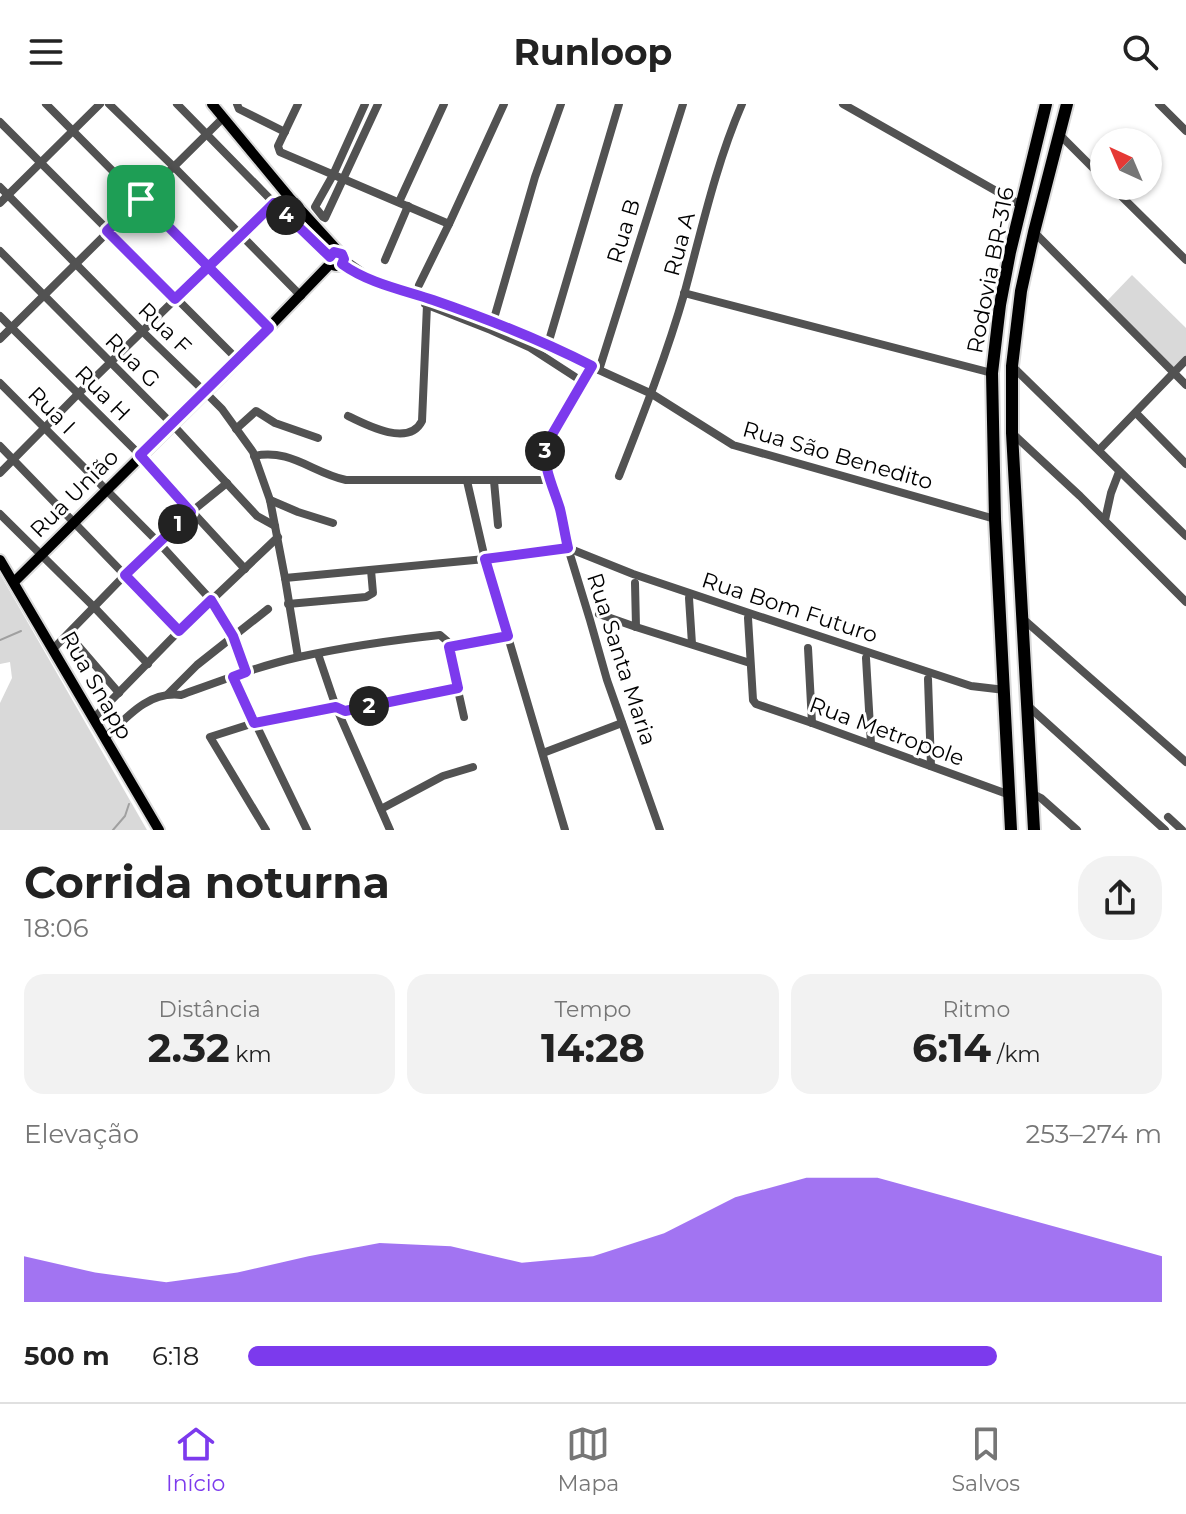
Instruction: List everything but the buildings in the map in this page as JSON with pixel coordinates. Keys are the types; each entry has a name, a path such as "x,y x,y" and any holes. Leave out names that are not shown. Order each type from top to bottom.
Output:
{"highway":[{"name":"Rodovia BR-316","path":"1007,732 995,519 992,373 1000,305 1046,104"},
{"name":"Rodovia BR-316","path":"1034,830 1012,433 1012,366 1021,291 1064,104"},
{"path":"1007,732 1011,830"},
{"path":"1007,732 1013,748 1019,830"}],"main road":[{"path":"212,104 337,259"},
{"name":"Rua União","path":"14,582 337,259"},
{"name":"Rua Snapp","path":"0,560 159,830"}],"street":[{"path":"46,104 269,328"},
{"path":"0,203 100,104"},
{"path":"109,104 301,296"},
{"path":"177,104 274,203 337,259"},
{"path":"298,104 278,146 280,152 449,224"},
{"path":"365,104 315,207 325,218 378,104"},
{"path":"385,260 444,104"},
{"path":"419,285 504,104"},
{"path":"493,322 535,177 561,104"},
{"path":"548,344 619,104"},
{"name":"Rua B","path":"595,368 683,104"},
{"name":"Rua A","path":"619,476 652,394 717,172 742,104"},
{"path":"843,104 1021,205"},
{"path":"1159,104 1184,123"},
{"path":"238,106 285,132"},
{"path":"0,339 223,118"},
{"path":"0,122 238,360"},
{"path":"1059,134 1090,165"},
{"name":"Rua F","path":"0,187 222,409 254,456 270,500 298,657"},
{"path":"1125,200 1186,260"},
{"path":"0,473 274,203"},
{"path":"1034,232 1186,385"},
{"name":"Rua G","path":"0,251 172,424 257,516 275,526"},
{"name":"Rua São Benedito","path":"337,259 352,271 374,281 548,344 652,394 742,448 995,519"},
{"path":"684,293 992,373"},
{"name":"Rua São Benedito","path":"415,296 427,305 529,347 583,382"},
{"path":"348,416 381,432 410,433 418,430 422,421 427,305"},
{"name":"Rua H","path":"0,316 140,455 245,569"},
{"path":"1099,450 1186,360"},
{"path":"1012,366 1186,536"},
{"name":"Rua Santa Maria","path":"595,368 583,382 546,445 545,452 568,548 607,680 660,830"},
{"name":"Rua I","path":"0,383 159,543 211,600 233,636 246,672"},
{"path":"236,429 256,411 275,423 318,438"},
{"path":"1136,413 1186,464"},
{"path":"1012,433 1105,520 1184,601"},
{"path":"0,446 179,631"},
{"path":"254,456 268,453 285,456 346,480 550,480"},
{"path":"1105,520 1119,472"},
{"path":"467,481 485,559 565,830"},
{"path":"494,481 498,525"},
{"path":"53,649 191,512 227,483"},
{"path":"270,500 333,523"},
{"path":"0,514 148,664"},
{"path":"93,719 179,631 278,537"},
{"path":"285,578 568,548"},
{"name":"Rua Bom Futuro","path":"568,548 633,574 971,686 1005,690"},
{"path":"288,604 366,597 373,593 371,570"},
{"path":"635,583 636,627"},
{"path":"1184,601 1186,589"},
{"path":"689,598 692,644"},
{"path":"167,695 197,665 268,609"},
{"path":"599,614 750,663 748,618"},
{"path":"1022,618 1186,762"},
{"path":"69,635 119,693"},
{"path":"105,738 145,701 172,693 181,695 298,657 440,635 448,644 464,717"},
{"path":"448,644 508,636"},
{"path":"808,648 812,723"},
{"path":"318,654 336,707 390,830"},
{"path":"866,658 871,744"},
{"name":"Rua Metropole","path":"750,663 756,704 1010,795"},
{"path":"233,677 307,830"},
{"path":"928,679 931,766"},
{"path":"266,830 210,737 254,723 336,707 345,711 458,688"},
{"path":"1026,705 1165,830"},
{"path":"543,753 622,723"},
{"path":"381,809 443,776 473,767"},
{"path":"1031,793 1077,830"},
{"path":"1168,817 1182,830"}],"shaded area":[{"path":"1132,275 1186,328 1186,356 1174,369 1107,301"},
{"path":"0,574 147,830 0,830 0,703 12,678 10,662 0,664"}],"waterway":[{"path":"0,640 21,631"},
{"path":"113,830 125,816 129,804"}],"route":[{"path":"141,199 107,231 175,299 209,267 242,235 274,203 330,257 334,252 344,255 342,264 352,271 493,322 592,366 546,445 545,452 568,548 485,559 508,636 449,647 458,688 345,711 336,707 254,723 233,677 246,672 233,636 211,600 179,631 125,575 191,512 140,455 269,328 209,267 141,199"}]}
